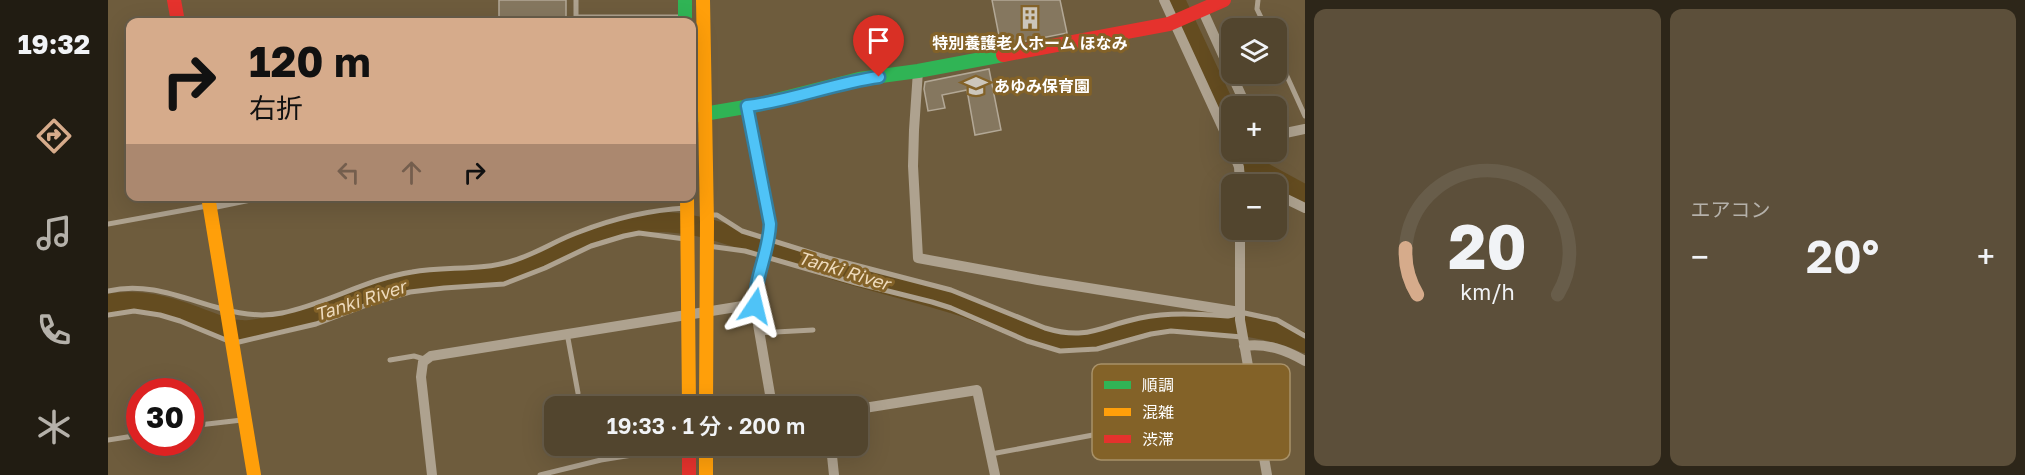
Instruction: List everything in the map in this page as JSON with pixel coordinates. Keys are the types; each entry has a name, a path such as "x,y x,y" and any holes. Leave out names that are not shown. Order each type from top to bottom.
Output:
{"street":[{"path":"174,0 177,18"},
{"path":"685,0 685,18"},
{"path":"703,0 698,115 706,218 706,396"},
{"path":"1164,0 1180,19 1221,122"},
{"path":"698,115 787,98 859,79 918,71 1180,19 1223,0"},
{"path":"1202,9 1241,96"},
{"path":"918,71 913,166 918,258 920,260 1238,314"},
{"path":"747,106 769,210 770,240 756,288 755,304 770,396"},
{"path":"1287,133 1305,129"},
{"path":"1287,199 1305,208"},
{"path":"208,201 254,475"},
{"path":"687,208 689,396"},
{"path":"1240,240 1238,314 1247,364"},
{"path":"432,475 421,377 424,359 439,354 755,304"},
{"path":"1243,339 1260,346 1288,351 1305,361"},
{"path":"868,407 977,390 995,475"},
{"path":"689,456 689,475"},
{"path":"706,456 706,475"},
{"path":"832,456 834,475"},
{"path":"1264,460 1267,475"}],"lane":[{"path":"576,0 576,18"},
{"path":"1258,0 1257,9 1261,18"},
{"path":"1287,76 1305,116"},
{"path":"108,224 208,201"},
{"path":"108,291 146,288 185,296 227,311 251,315 281,313 315,303 363,284 412,272 505,263 598,225 625,217 687,208"},
{"path":"706,218 717,215 742,231 770,240 828,258 945,288 1060,332 1078,334 1138,318 1176,313 1231,316 1238,314 1276,320 1305,336"},
{"path":"108,315 134,311 160,315 239,342 310,326 372,303 410,292 504,284 591,246 624,236 639,233 687,238"},
{"path":"706,244 745,251 942,305 1027,341 1060,351 1098,349 1151,334 1171,331 1243,339"},
{"path":"759,333 813,330"},
{"path":"567,333 578,393"},
{"path":"390,360 414,356 424,359"},
{"path":"204,424 245,419"},
{"path":"991,454 1092,435"},
{"path":"108,440 126,437"},
{"path":"540,475 626,456"}],"building":[{"path":"499,0 566,0 566,18 499,18"},
{"name":"特別養護老人ホーム ほなみ","path":"992,0 1060,0 1067,33 1001,46"},
{"path":"989,69 1001,130 975,135 967,90 942,95 945,108 928,111 925,82"}],"waterway":[{"path":"1175,0 1221,98"},
{"path":"1251,162 1254,167 1305,195"},
{"name":"Tanki River","path":"108,304 120,302 153,304 175,309 230,329 255,329 286,323 399,284 436,278 509,272 589,236 623,226 671,222 729,235 832,269 958,305 1030,333 1060,340 1093,341 1170,322 1209,322 1252,327 1305,343"}],"traffic: fast":[{"path":"685,0 685,18"},
{"path":"696,115 757,105 859,79 918,71 1003,55"}],"traffic: slow":[{"path":"703,0 707,222 706,396"},
{"path":"209,201 254,475"},
{"path":"687,201 689,396"},
{"path":"706,456 706,475"}],"traffic: jam":[{"path":"174,0 177,18"},
{"path":"1003,55 1169,24 1224,0"},
{"path":"689,456 689,475"}],"place":[{"name":"特別養護老人ホーム ほなみ","path":"1030,18"},
{"name":"あゆみ保育園","path":"976,86"}],"route":[{"path":"755,306 756,288 770,242 770,224 747,106 859,79 879,77"}]}
